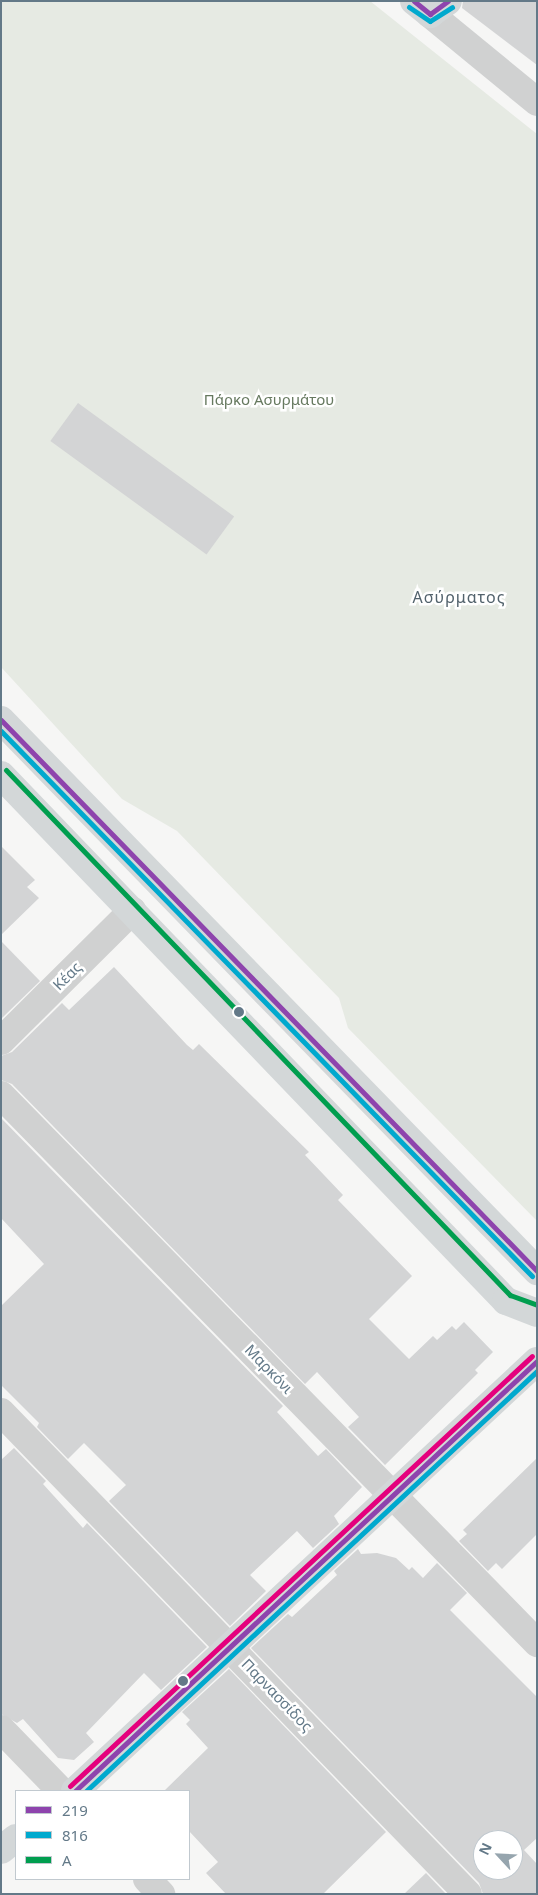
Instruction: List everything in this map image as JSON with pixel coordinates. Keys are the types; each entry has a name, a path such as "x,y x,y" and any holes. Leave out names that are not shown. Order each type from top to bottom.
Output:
{"street":[{"path":"430,6 537,102"},
{"path":"1,720 537,1271"},
{"path":"1,775 506,1301 537,1313"},
{"name":"Κέας","path":"1,1040 132,911"},
{"name":"Μαρκόνι","path":"1,1095 537,1643"},
{"path":"77,1790 537,1360"},
{"name":"Παρνασσίδος","path":"1,1412 231,1646 468,1894"},
{"path":"1,1729 60,1790"},
{"path":"1,1850 15,1839"},
{"path":"147,1880 161,1894"}],"green space":[{"name":"Πάρκο Ασυρμάτου","path":"1,1 370,1 537,134 537,1221 348,1028 339,998 177,831 122,799 1,667"}],"building":[{"path":"463,1 537,1 537,65 462,8"},
{"path":"78,403 234,516 207,554 50,441"},
{"path":"1,846 35,880 27,887 39,898 1,935"},
{"path":"1,941 40,981 1,1019"},
{"path":"114,967 187,1045 193,1050 199,1044 309,1152 305,1155 343,1195 338,1200 412,1276 369,1319 409,1359 433,1336 437,1340 452,1326 456,1330 464,1322 493,1352 475,1370 478,1373 385,1465 348,1427 359,1417 317,1372 305,1384 12,1084 1,1080 1,1056 12,1052 62,1003 69,1010"},
{"path":"1,1118 283,1406 277,1412 318,1456 326,1449 362,1487 334,1516 339,1524 313,1548 297,1531 250,1575 266,1591 230,1626 109,1501 126,1485 84,1443 68,1459 37,1427 39,1423 1,1385 1,1306 44,1264 1,1218"},
{"path":"14,1448 46,1481 43,1484 83,1528 87,1523 207,1647 161,1690 144,1673 86,1733 94,1742 74,1760 58,1758 23,1719 17,1723 1,1714 1,1460"},
{"path":"537,1458 537,1534 502,1569 496,1563 488,1571 459,1541 467,1534 463,1530"},
{"path":"358,1549 361,1554 377,1553 396,1558 409,1570 412,1567 423,1578 437,1563 467,1593 450,1610 537,1697 537,1838 524,1850 537,1864 537,1894 483,1894 476,1880 523,1880 523,1830 473,1830 473,1877 251,1648 288,1614 292,1617 337,1575 334,1571"},
{"path":"229,1669 386,1832 323,1894 226,1894 206,1873 218,1862 190,1832 190,1790 165,1790 208,1748 186,1724 190,1720 182,1712"},
{"path":"426,1873 446,1894 404,1894"}],"transit line":[{"name":"219","path":"414,1 430,14 448,1"},
{"name":"816","path":"409,7 430,21 452,7"},
{"name":"219","path":"1,720 537,1271"},
{"name":"816","path":"1,731 532,1276"},
{"name":"Α","path":"6,770 510,1295 537,1305"},
{"path":"70,1786 532,1356"},
{"name":"219","path":"76,1790 537,1361"},
{"name":"816","path":"87,1790 537,1371"}],"district":[{"name":"Ασύρματος","path":"459,597"}]}
